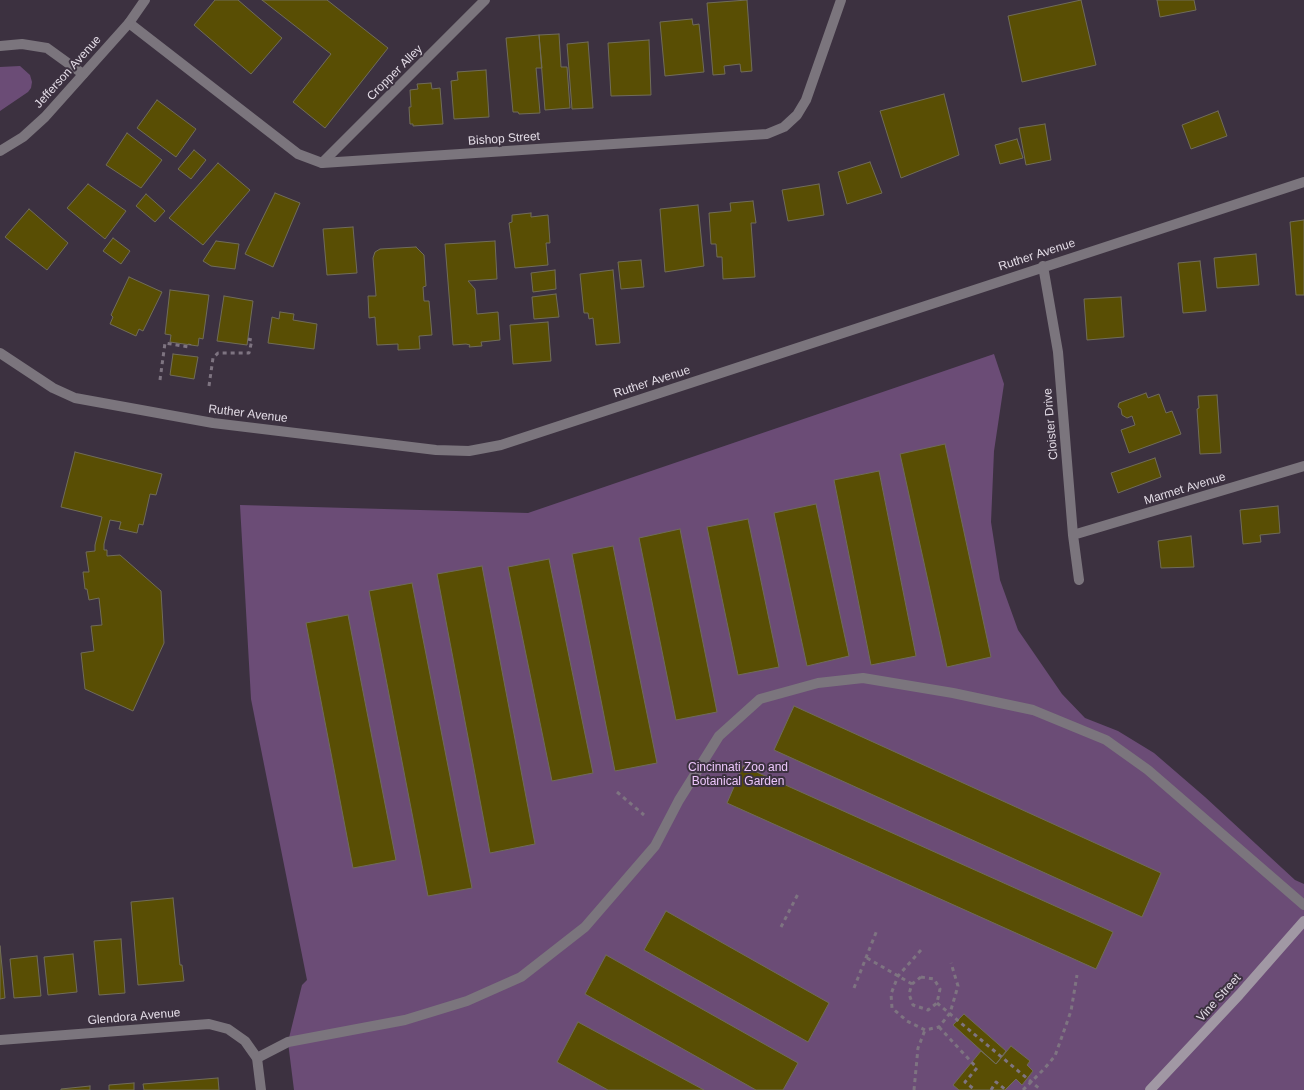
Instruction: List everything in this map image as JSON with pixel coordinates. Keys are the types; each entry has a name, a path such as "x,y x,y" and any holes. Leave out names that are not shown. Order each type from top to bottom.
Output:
{"main road":[{"name":"Vine Street","path":"1150,1090 1239,995 1304,921"}],"street":[{"name":"Jefferson Avenue","path":"0,151 23,136 45,117 129,23 145,0"},
{"name":"Cropper Alley","path":"322,163 485,0"},
{"name":"Bishop Street","path":"129,23 298,154 322,163 767,134 784,127 797,115 806,100 840,0"},
{"path":"0,46 22,44 46,48 83,74"},
{"name":"Ruther Avenue","path":"0,353 53,388 75,398 213,423 436,450 469,451 501,445 1304,182"},
{"name":"Cloister Drive","path":"1043,266 1058,352 1073,535 1079,580"},
{"name":"Marmet Avenue","path":"1073,535 1304,466"},
{"path":"261,1090 258,1058 288,1042 405,1020 467,1001 521,977 585,927 655,846 679,800 718,736 760,699 818,683 863,678 953,693 1033,710 1106,740 1148,770 1304,905"},
{"name":"Glendora Avenue","path":"0,1040 209,1024 228,1029 245,1041 258,1058"}],"path":[{"path":"209,386 213,358 218,354 249,354 252,340 248,339"},
{"path":"160,380 165,343 190,347 190,344"},
{"path":"617,792 644,815"},
{"path":"781,927 799,892"},
{"path":"854,988 878,930"},
{"path":"921,950 898,976 891,994 892,1008 907,1021 925,1030 939,1027 950,1013 958,986 951,963"},
{"path":"867,958 912,984"},
{"path":"1025,1090 1054,1056 1071,1011 1077,975"},
{"path":"921,977 934,979 940,989 938,1003 928,1010 913,1005 909,994 912,984 921,977"},
{"path":"938,1003 1039,1089"},
{"path":"939,1027 977,1068 965,1082 975,1090"},
{"path":"914,1090 918,1048 925,1030"},
{"path":"991,1090 996,1082 1006,1090"},
{"path":"1025,1090 1033,1083"}],"green space":[{"path":"20,66 30,75 31,88 0,111 0,67"},
{"name":"Cincinnati Zoo and Botanical Garden","path":"994,354 1004,384 994,451 991,522 1000,580 1018,630 1062,694 1085,718 1118,731 1154,753 1295,880 1304,884 1304,1090 294,1090 288,1042 302,985 307,980 251,699 240,505 528,513"}],"building":[{"path":"215,0 238,0 282,38 251,74 194,25"},
{"path":"262,0 327,0 388,48 325,128 293,102 331,54"},
{"path":"747,0 752,71 741,72 740,64 724,66 725,74 713,75 707,3"},
{"path":"1081,0 1096,65 1022,82 1008,16"},
{"path":"1157,0 1194,0 1196,10 1160,17"},
{"path":"692,19 693,25 699,24 704,72 665,76 660,22"},
{"path":"559,34 561,67 567,67 570,108 545,110 539,35"},
{"path":"539,35 542,68 536,68 540,113 519,114 518,112 513,112 506,38"},
{"path":"649,40 651,95 611,96 608,43"},
{"path":"588,42 593,108 572,109 567,44"},
{"path":"486,70 489,117 454,119 451,81 458,80 457,72"},
{"path":"431,83 432,89 440,88 443,124 413,126 413,124 410,124 410,90 418,89 417,84"},
{"path":"944,94 959,155 901,178 880,111"},
{"path":"157,100 196,129 176,157 137,128"},
{"path":"1218,111 1227,136 1191,149 1182,125"},
{"path":"1045,124 1051,160 1026,165 1019,128"},
{"path":"127,133 162,160 141,188 106,165"},
{"path":"1017,139 1023,158 1000,164 995,145"},
{"path":"194,150 206,160 191,179 178,169"},
{"path":"870,162 882,193 847,204 838,172"},
{"path":"218,163 250,190 203,245 169,218"},
{"path":"88,184 126,211 105,239 67,208"},
{"path":"819,184 824,215 788,221 782,190"},
{"path":"275,193 300,203 273,267 245,254"},
{"path":"146,194 165,211 155,222 136,206"},
{"path":"753,201 756,223 751,223 755,277 723,279 722,257 717,257 716,244 711,244 709,213 731,211 730,203"},
{"path":"698,205 704,266 665,272 660,209"},
{"path":"29,209 68,243 47,270 5,237"},
{"path":"531,213 531,217 548,215 550,243 546,243 548,265 515,268 509,223 512,222 512,215"},
{"path":"1304,220 1304,295 1296,295 1290,222"},
{"path":"353,227 357,273 327,275 323,229"},
{"path":"113,238 130,251 121,264 103,251"},
{"path":"216,241 239,244 235,269 211,266 203,261"},
{"path":"495,241 497,279 468,281 475,289 477,314 498,312 500,340 481,342 482,346 453,345 445,244"},
{"path":"416,247 424,255 426,286 423,287 424,301 429,301 432,335 419,336 420,349 398,350 398,344 377,345 375,317 369,318 368,296 376,296 373,258 375,252 380,249"},
{"path":"1256,254 1259,285 1217,288 1214,258"},
{"path":"641,260 644,287 621,289 618,262"},
{"path":"1200,261 1206,311 1183,313 1178,263"},
{"path":"555,270 556,289 533,292 531,273"},
{"path":"613,270 620,343 596,345 593,318 589,319 588,313 584,313 580,274"},
{"path":"129,277 162,292 143,331 139,329 136,336 110,324 113,317 111,315"},
{"path":"170,290 209,295 203,339 199,338 198,346 170,342 171,335 165,334"},
{"path":"556,294 559,317 534,319 532,297"},
{"path":"224,296 253,301 247,345 217,341"},
{"path":"1121,297 1124,337 1087,340 1084,299"},
{"path":"280,312 294,314 293,320 317,324 314,349 268,343 272,317 279,319"},
{"path":"548,322 551,361 513,364 510,325"},
{"path":"173,354 198,357 194,379 170,375"},
{"path":"1146,393 1148,398 1159,394 1166,413 1172,411 1181,434 1129,453 1121,430 1135,425 1132,416 1127,418 1122,415 1121,409 1118,407 1119,403"},
{"path":"1217,395 1221,453 1200,454 1198,396"},
{"path":"945,444 991,657 947,667 900,454"},
{"path":"75,452 162,474 156,495 150,494 143,525 139,524 137,533 119,529 121,522 110,520 104,544 107,556 120,555 161,591 164,643 133,711 85,689 81,653 94,651 91,626 102,625 99,598 89,600 87,589 85,589 83,572 89,572 86,552 95,551 102,517 61,507"},
{"path":"1155,458 1161,477 1118,493 1111,473"},
{"path":"879,471 916,656 871,665 834,480"},
{"path":"816,504 849,656 807,666 774,513"},
{"path":"1278,506 1280,533 1260,535 1261,542 1243,544 1240,510"},
{"path":"748,519 779,667 738,675 707,527"},
{"path":"680,529 717,712 676,720 639,538"},
{"path":"1191,536 1194,567 1161,568 1158,541"},
{"path":"613,546 657,763 615,771 572,554"},
{"path":"549,559 593,773 552,781 508,567"},
{"path":"482,566 535,844 490,853 437,574"},
{"path":"412,583 472,888 428,896 369,591"},
{"path":"348,615 396,860 353,868 306,623"},
{"path":"794,706 1161,873 1142,917 774,750"},
{"path":"743,766 1113,932 1096,969 727,803"},
{"path":"173,898 180,965 182,965 184,981 138,985 131,902"},
{"path":"666,911 829,1003 808,1042 644,950"},
{"path":"121,939 125,993 99,995 94,941"},
{"path":"0,946 5,998 0,999"},
{"path":"73,954 77,992 48,995 44,957"},
{"path":"606,955 798,1063 783,1090 756,1090 585,994"},
{"path":"37,956 41,996 14,998 10,959"},
{"path":"964,1014 1006,1051 996,1064 953,1025"},
{"path":"578,1022 704,1090 608,1090 557,1062"},
{"path":"1011,1046 1030,1061 1027,1065 1033,1071 1022,1085 1016,1079 1005,1090 959,1090 953,1085 981,1051 996,1064"},
{"path":"218,1078 219,1090 144,1090 143,1084"},
{"path":"134,1083 134,1090 109,1090 109,1085"},
{"path":"90,1086 90,1090 61,1090 61,1089"}]}
